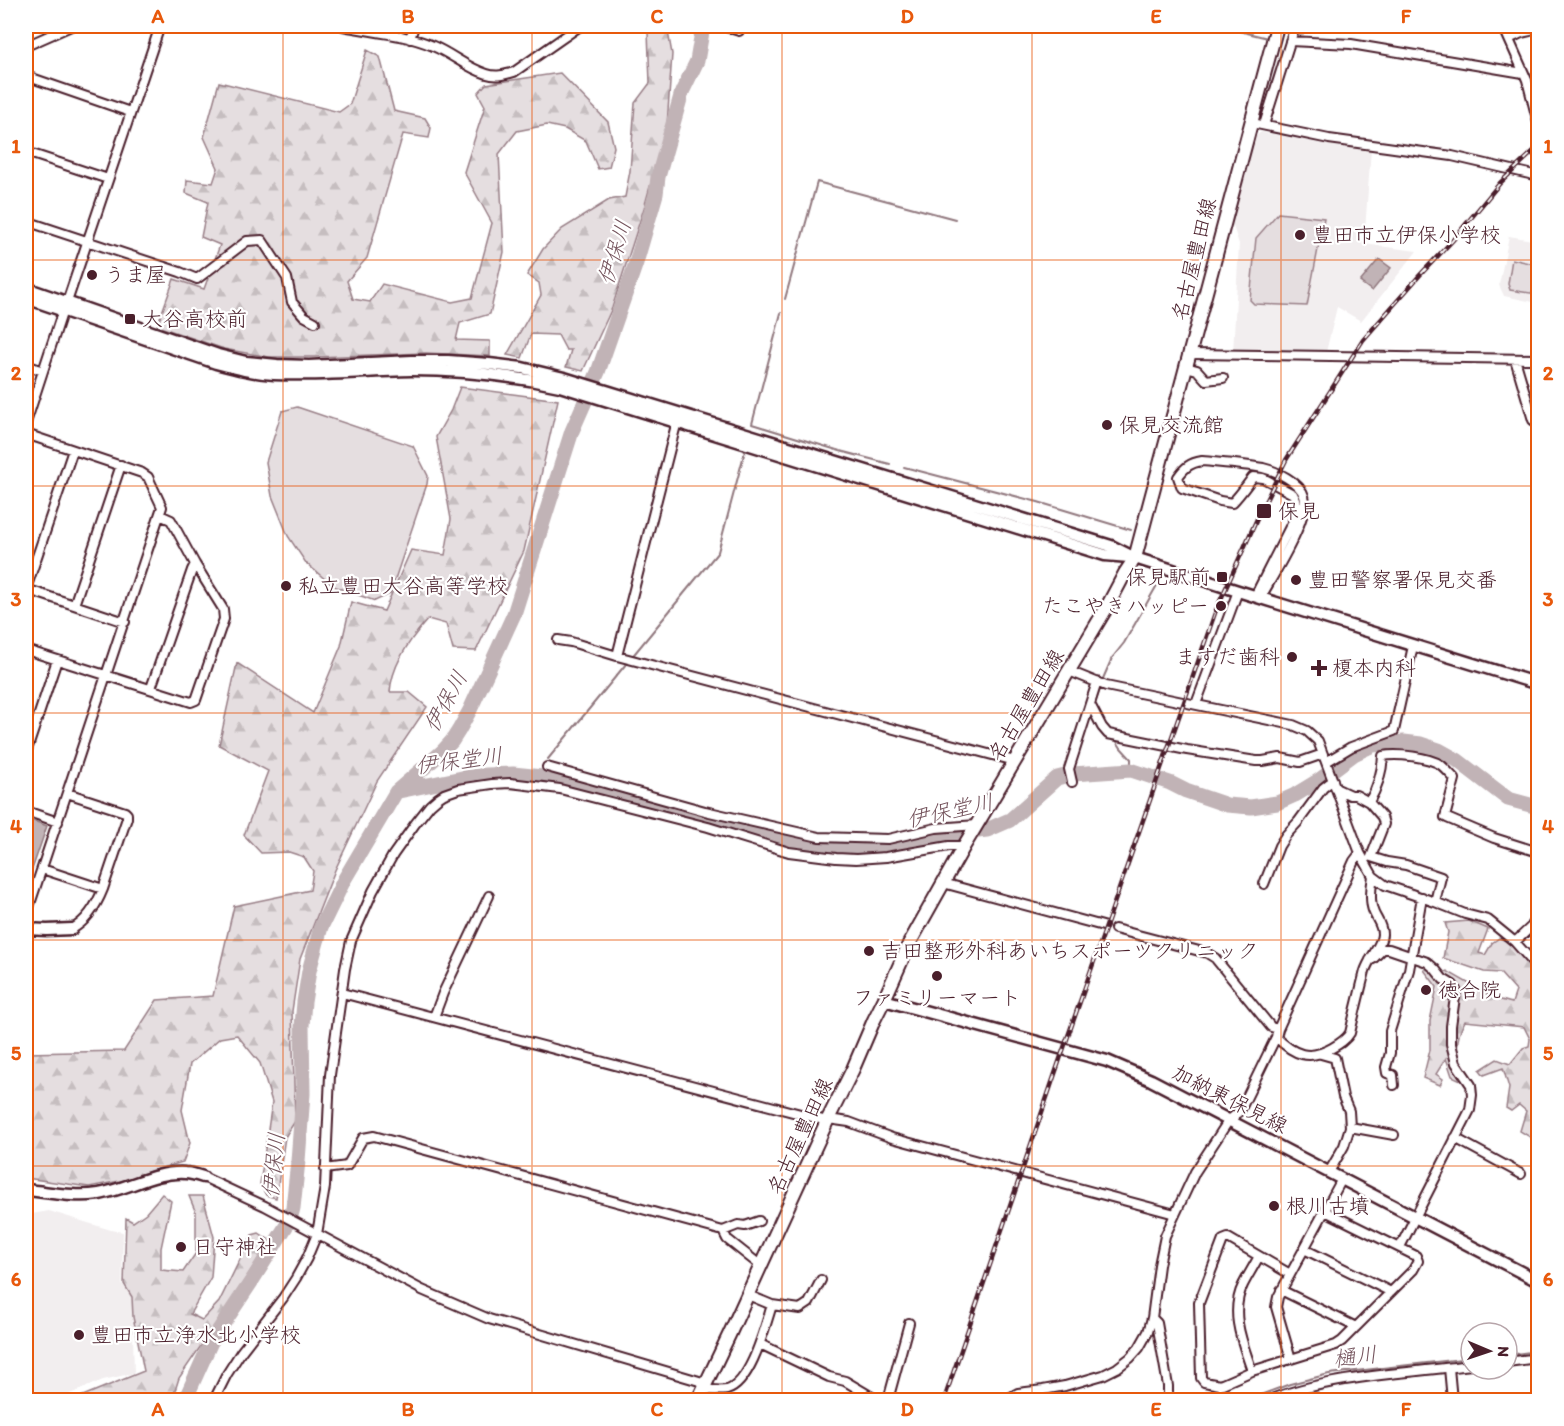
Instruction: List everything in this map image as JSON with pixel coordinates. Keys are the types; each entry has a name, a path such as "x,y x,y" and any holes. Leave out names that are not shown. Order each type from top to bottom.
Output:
{"main road":[{"name":"名古屋豊田線","path":"698,1401 909,944 1135,558 1277,26"}],"street":[{"path":"26,46 70,26"},
{"path":"26,423 160,26"},
{"path":"343,26 410,39 441,49 470,67 496,76 514,72 580,26"},
{"path":"410,39 414,26"},
{"path":"723,26 738,31"},
{"path":"1264,125 1295,26"},
{"path":"1503,26 1528,83 1539,123"},
{"path":"1509,39 1529,32 1537,26"},
{"path":"1290,41 1351,44 1523,73"},
{"path":"26,76 130,112"},
{"path":"1252,123 1329,139 1452,156 1539,176"},
{"path":"26,152 108,179"},
{"path":"26,221 197,279 247,241 262,240 287,278 292,302 304,316 315,322"},
{"path":"26,288 65,306"},
{"path":"26,298 65,306 246,362 309,366 412,361 489,364 522,368 1111,546 1135,558 1539,684"},
{"path":"1190,354 1539,359"},
{"path":"1515,359 1533,420 1539,424"},
{"path":"26,365 43,371"},
{"path":"1186,367 1197,370 1206,380 1223,378"},
{"path":"613,397 677,421 1105,555 1135,558"},
{"path":"617,656 677,421"},
{"path":"26,434 140,471 148,477 162,504 125,622 26,916"},
{"path":"73,450 26,589 125,622"},
{"path":"1202,461 1264,468 1294,482 1305,496 1305,511 1300,525 1258,597 1294,519 1298,508 1296,500 1293,494 1263,478 1253,477 1232,503 1182,488 1178,477 1183,469 1192,463 1202,461"},
{"path":"74,604 121,465"},
{"path":"26,650 191,702 198,699 224,619 223,609 171,520 160,514"},
{"path":"152,688 195,564"},
{"path":"1196,704 1238,591"},
{"path":"558,640 1015,761"},
{"path":"1090,704 1102,727 1111,734 1187,750 1256,761 1280,758 1300,762 1326,761 1351,747 1394,731 1413,646"},
{"path":"26,753 57,660"},
{"path":"1069,671 1100,684 1293,725 1307,731 1318,741 1360,853 1373,876 1385,885 1488,920 1515,942 1539,968"},
{"path":"1072,782 1069,769 1090,704 1100,684"},
{"path":"1369,802 1377,788 1383,756 1391,754 1411,756 1440,764 1455,779 1445,816 1447,818 1494,838 1539,852"},
{"path":"548,767 705,811 819,837 888,838 936,828 972,834"},
{"path":"1264,884 1279,846 1286,835 1332,778"},
{"path":"214,1401 241,1352 283,1298 307,1258 325,1187 330,1075 351,941 373,891 399,848 430,805 444,794 458,789 510,783 560,789 708,827 789,852 836,858 886,857 949,846 972,834"},
{"path":"1336,789 1369,802 1382,817 1384,824 1371,857 1406,865 1441,877 1435,902"},
{"path":"26,929 72,929 96,906 128,814 67,793"},
{"path":"26,811 58,822"},
{"path":"1006,1401 1018,1392 1065,1386 1103,1376 1130,1358 1139,1348 1148,1332 1152,1318 1165,1236 1195,1172 1229,1120 1240,1111 1354,861 1360,853"},
{"path":"42,869 103,889"},
{"path":"1115,929 1207,953 1215,958 1277,1033 1286,1048 1298,1054 1311,1056 1321,1054 1341,1042 1349,1034 1366,969 1381,943 1382,933 1372,904 1373,876"},
{"path":"943,883 1103,926"},
{"path":"434,1017 489,896"},
{"path":"1394,1085 1393,1075 1387,1073 1386,1070 1390,1053 1390,1031 1409,970 1422,897"},
{"path":"1515,942 1532,926 1539,914"},
{"path":"1370,960 1383,949 1389,949 1427,963 1443,979 1453,985 1456,990 1451,1044 1456,1062 1468,1078 1473,1095 1470,1110 1400,1247"},
{"path":"342,993 827,1120 849,1122 892,1138 1175,1214"},
{"name":"加納東保見線","path":"884,1000 1107,1061 1151,1080 1539,1281"},
{"path":"1321,1054 1335,1058 1343,1097 1349,1111 1350,1127 1344,1146 1329,1172"},
{"path":"1350,1127 1394,1135"},
{"path":"326,1169 347,1166 363,1138 374,1136 723,1231 738,1224 745,1226 759,1221"},
{"path":"1455,1138 1521,1174"},
{"path":"26,1190 67,1196 87,1196 102,1194 173,1173 187,1173 203,1177 265,1206 422,1290 489,1319 705,1386 726,1390 735,1386 742,1379 760,1344 772,1305"},
{"path":"1291,1359 1276,1307 1278,1297 1342,1179"},
{"path":"1290,1274 1228,1238 1223,1240 1199,1303 1201,1378 1204,1382 1220,1385 1252,1371 1336,1345 1413,1270 1418,1261 1416,1256 1325,1210"},
{"path":"723,1231 727,1239 761,1266"},
{"path":"1304,1249 1391,1292"},
{"path":"1252,1371 1240,1334 1237,1306 1242,1286 1259,1256"},
{"path":"748,1295 772,1305 800,1309 809,1303 820,1280"},
{"path":"1281,1290 1356,1327"},
{"path":"1152,1318 1157,1323 1159,1332 1168,1386 1168,1401"},
{"path":"888,1401 909,1323"},
{"path":"760,1344 829,1377 846,1381 877,1401"},
{"path":"1519,1360 1539,1358"},
{"path":"1269,1401 1309,1388 1341,1381 1459,1367"},
{"path":"1449,1368 1452,1401"}],"shaded area":[{"name":"豊田市立伊保小学校","path":"1261,132 1341,147 1371,149 1364,244 1417,251 1361,321 1337,307 1326,352 1233,353 1239,244 1233,226 1228,225 1255,137"},
{"path":"1509,236 1538,241 1538,303 1504,296 1499,285"},
{"path":"1379,259 1391,268 1372,291 1360,282"},
{"path":"26,818 47,826 26,887"},
{"name":"豊田市立浄水北小学校","path":"49,1211 123,1232 122,1284 132,1297 134,1373 103,1380 56,1400 26,1400 26,1215"}],"green space":[{"path":"644,26 667,26 672,54 667,125 644,208 612,308 583,371 566,367 571,350 566,350 558,335 531,334 522,358 507,355 541,295 539,283 527,275 543,249 562,229 609,200 625,197 630,171 635,103 650,83 648,32"},
{"path":"367,50 380,57 394,111 425,118 431,128 429,138 403,134 367,258 347,281 353,299 370,302 382,284 452,302 472,298 492,223 464,172 485,106 478,93 486,84 560,73 608,122 614,147 609,167 598,169 586,141 565,129 547,125 517,131 499,154 504,252 490,314 460,323 456,340 490,341 490,356 426,353 269,357 224,349 157,326 174,279 204,289 220,245 201,237 208,202 186,193 187,180 213,183 218,168 204,137 219,82 339,112 350,104"},
{"path":"1278,213 1324,218 1307,306 1254,304 1250,300 1256,238"},
{"path":"1512,259 1538,265 1537,294 1510,290 1508,284"},
{"path":"460,387 558,400 524,551 476,651 453,650 446,624 428,619 409,644 394,672 390,692 409,692 427,707 377,781 335,870 300,959 292,1011 295,1121 285,1137 276,1198 266,1195 260,1184 272,1102 260,1063 237,1035 220,1038 190,1064 182,1110 190,1143 183,1162 130,1179 89,1187 26,1178 26,1053 124,1051 157,1000 213,996 234,906 310,890 313,871 304,857 289,852 261,853 244,835 268,771 219,745 237,663 313,713 341,646 351,602 384,611 411,550 445,555 451,519 436,437 451,410"},
{"path":"297,407 413,446 428,476 390,594 375,601 333,586 306,563 288,536 272,496 266,462 282,411"},
{"path":"1469,921 1488,929 1479,953 1485,955 1492,943 1499,938 1509,942 1535,972 1538,979 1538,1142 1520,1131 1526,1111 1519,1105 1511,1111 1506,1108 1509,1088 1503,1068 1484,1075 1480,1070 1497,1059 1510,1064 1523,1048 1529,1046 1530,1039 1524,1027 1465,1021 1457,1045 1465,1082 1452,1076 1446,1058 1436,1074 1443,1079 1440,1085 1423,1078 1430,1050 1430,1021 1437,987 1424,970 1427,966 1437,975 1447,971 1494,998 1512,1003 1516,991 1500,973 1484,972 1443,958 1448,932 1445,923"},
{"path":"162,1194 171,1201 161,1248 161,1270 183,1272 196,1253 196,1213 189,1196 203,1196 214,1237 211,1277 190,1314 202,1320 219,1302 252,1235 259,1233 268,1239 261,1255 179,1378 172,1400 73,1400 144,1371 133,1317 132,1297 124,1284 126,1218 133,1222 146,1213"}],"waterway":[{"name":"伊保川","path":"185,1400 211,1342 290,1220 298,1161 303,1094 304,1002 309,971 321,927 344,880 396,792 442,752 459,730 514,614 572,431 598,372 636,263 682,92 697,61 705,26"},
{"path":"1218,26 1268,38"},
{"path":"785,299 817,182 955,219"},
{"path":"781,313 752,424 890,464"},
{"path":"548,759 718,552 746,447"},
{"path":"904,467 1038,502 1131,530"},
{"path":"1102,681 1112,658 1124,643 1160,580"},
{"path":"1096,710 1095,704 1101,686"},
{"path":"1114,737 1131,759 1131,770"},
{"name":"伊保堂川","path":"399,791 487,775 513,774 542,777 654,803 798,842 826,848 865,850 928,840 942,835 987,830 1010,820 1057,778 1073,774 1131,770 1227,805 1251,807 1277,803 1318,781 1354,754 1373,745 1404,742 1421,744 1439,750 1457,760 1508,799 1538,807"},
{"name":"樋川","path":"1519,1353 1538,1351"},
{"name":"樋川","path":"1247,1400 1290,1384 1329,1374 1459,1359"}],"railway":[{"path":"944,1400 1216,610 1261,510 1286,460 1363,340 1452,241 1500,183 1538,147"}],"place":[{"name":"豊田市立伊保小学校","path":"1300,235"},
{"name":"うま屋","path":"92,275"},
{"name":"大谷高校前","path":"130,319"},
{"name":"保見交流館","path":"1107,425"},
{"name":"保見","path":"1264,511"},
{"name":"保見駅前","path":"1222,577"},
{"name":"豊田警察署保見交番","path":"1296,580"},
{"name":"私立豊田大谷高等学校","path":"286,586"},
{"name":"たこやきハッピー","path":"1221,606"},
{"name":"ますだ歯科","path":"1292,657"},
{"name":"榎本内科","path":"1319,668"},
{"name":"吉田整形外科あいちスポーツクリニック","path":"869,951"},
{"name":"ファミリーマート","path":"937,976"},
{"name":"徳合院","path":"1426,990"},
{"name":"根川古墳","path":"1274,1206"},
{"name":"日守神社","path":"181,1247"},
{"name":"豊田市立浄水北小学校","path":"79,1335"}]}
